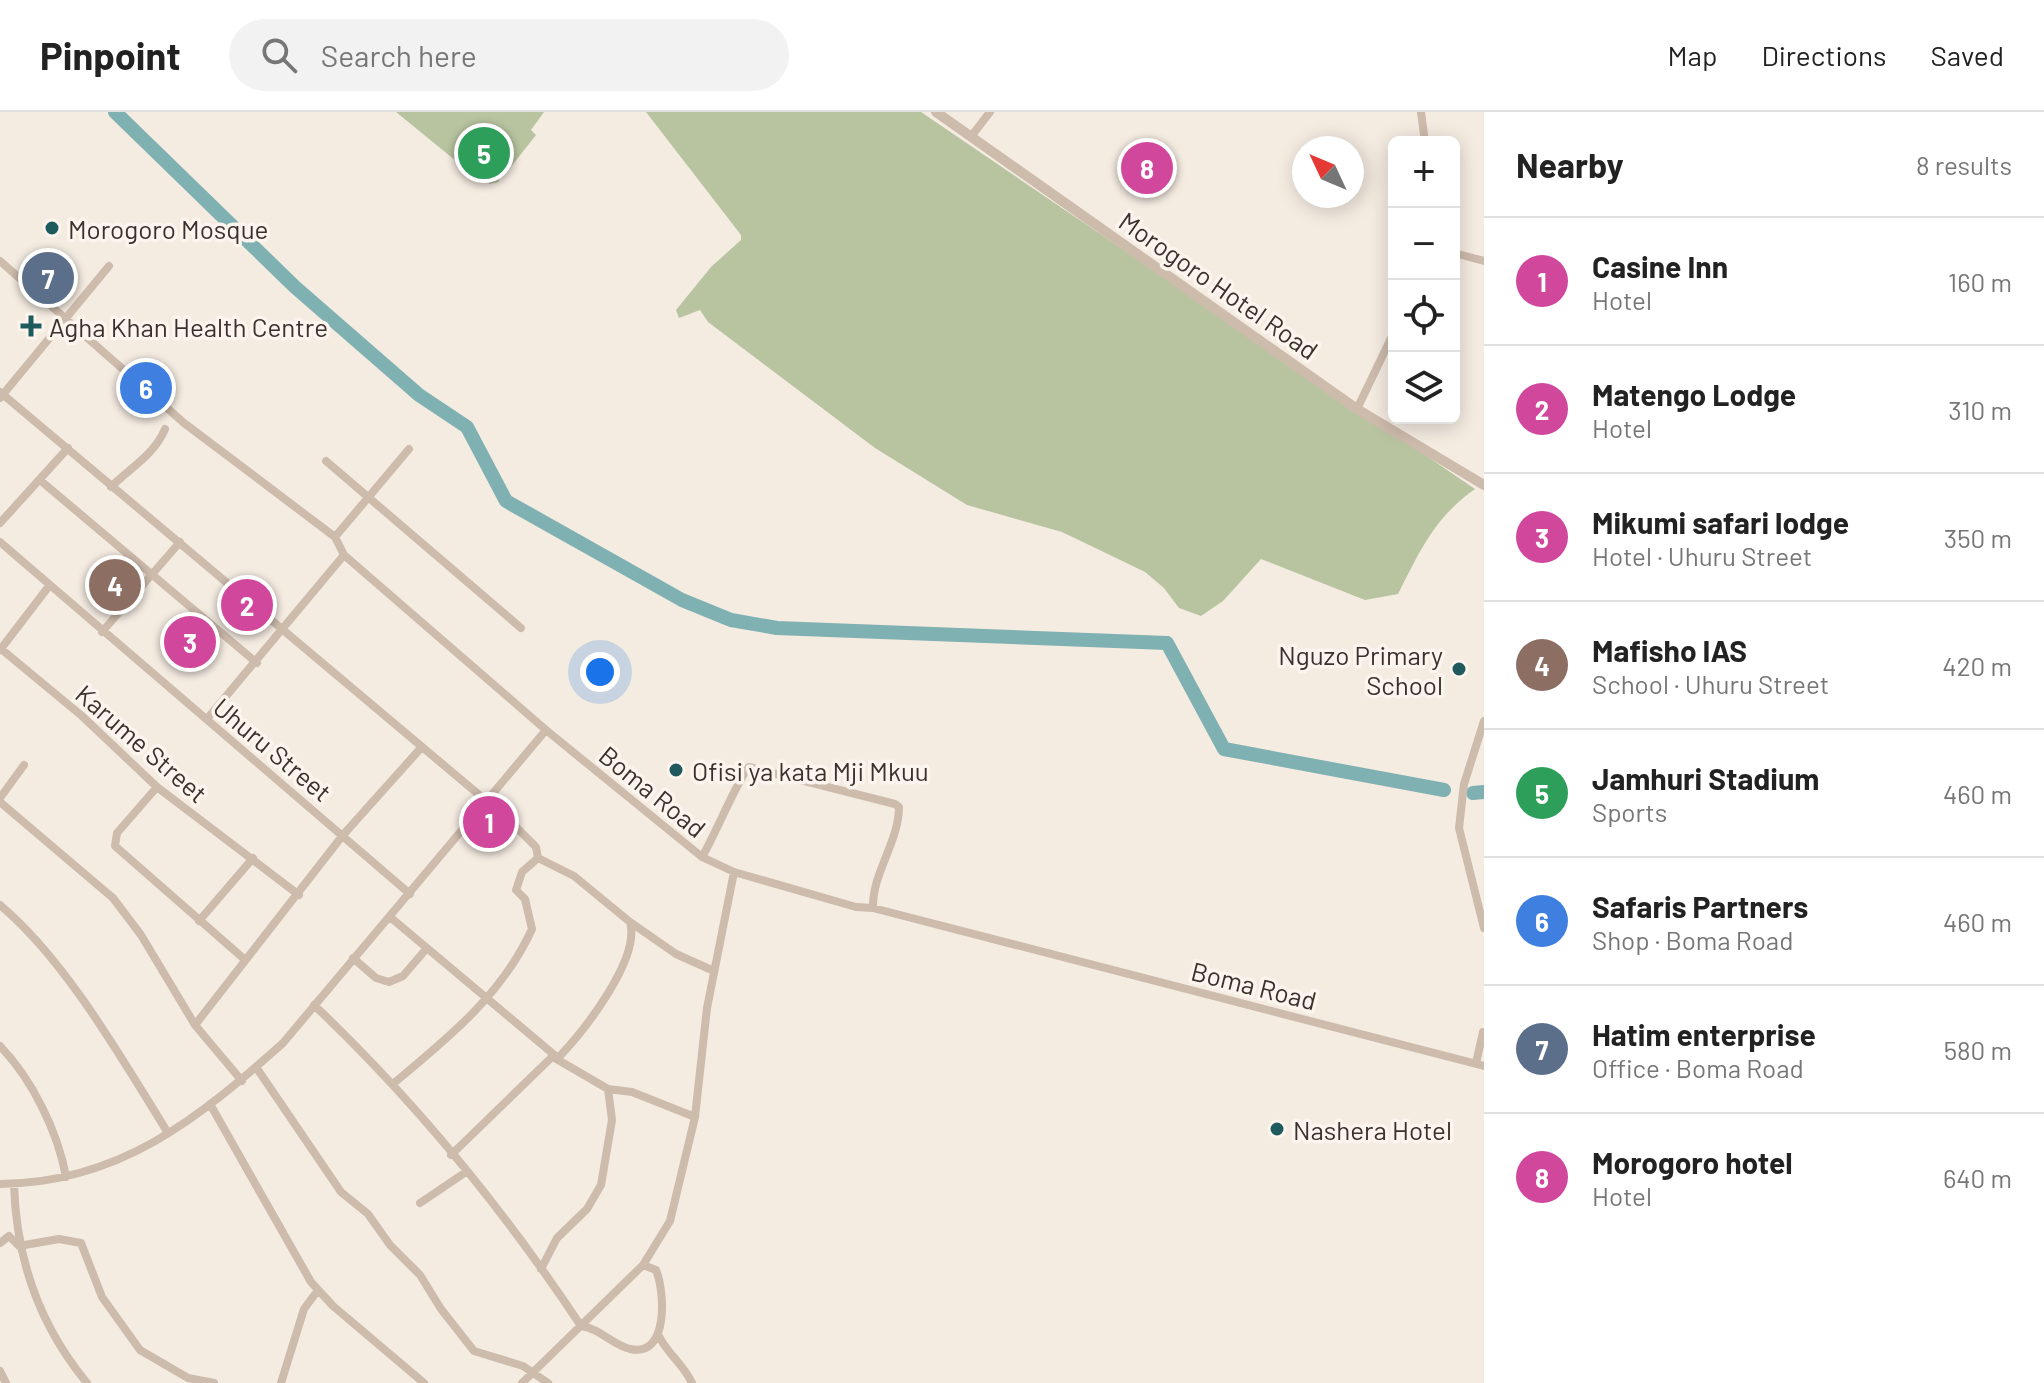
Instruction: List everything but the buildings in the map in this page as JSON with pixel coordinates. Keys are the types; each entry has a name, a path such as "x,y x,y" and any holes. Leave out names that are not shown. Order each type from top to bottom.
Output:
{"street":[{"name":"Morogoro Hotel Road","path":"936,112 973,134 1081,215 1357,409 1484,485"},
{"path":"973,134 990,112"},
{"path":"1421,112 1424,136"},
{"path":"1460,252 1484,261"},
{"name":"Boma Road","path":"0,261 184,423 335,537 344,555 546,730 702,857 734,872 856,907 873,908 1480,1065"},
{"path":"109,266 1,395 284,628 536,847 538,858"},
{"path":"1357,409 1388,344"},
{"path":"111,487 136,462 149,455 165,429"},
{"path":"0,523 68,448"},
{"path":"335,537 409,449"},
{"path":"326,461 521,628"},
{"path":"41,481 257,663"},
{"name":"Uhuru Street","path":"0,542 410,894"},
{"path":"152,577 180,542"},
{"path":"207,719 257,663 344,555"},
{"path":"102,632 149,574 152,577"},
{"path":"0,649 49,586"},
{"name":"Karume Street","path":"0,649 82,716 157,787 299,895"},
{"path":"1484,721 1464,784 1460,839 1484,928"},
{"path":"0,1184 66,1177 110,1166 168,1133 242,1081 283,1043 546,730"},
{"path":"195,1025 243,958 299,895 343,835 420,749"},
{"path":"24,765 0,800 113,898 141,935 195,1025 242,1081"},
{"path":"702,857 731,804 743,772 749,767 895,804 899,807 898,822 873,893 873,908"},
{"path":"157,787 117,833 114,843 243,958"},
{"path":"199,921 253,858"},
{"path":"538,858 574,876 630,922 676,954 714,971"},
{"path":"394,1083 486,1000 509,971 532,929 525,899 516,890 522,872 538,858"},
{"path":"522,1383 643,1265 670,1221 695,1117 714,971 734,872"},
{"path":"0,905 23,927 86,1006 168,1133"},
{"path":"390,917 555,1058 608,1089 632,1092 695,1117"},
{"path":"630,922 630,947"},
{"path":"451,1155 555,1058 600,1003 630,947 638,939 651,937"},
{"path":"353,958 376,978 389,982 403,976 427,948"},
{"path":"314,1005 394,1083 541,1269 581,1326 598,1328 613,1342 638,1350 658,1334 663,1319 662,1286 656,1270 643,1265"},
{"path":"1480,1065 1483,1032"},
{"path":"0,1046 24,1077 61,1147 66,1177"},
{"path":"256,1067 341,1192 368,1214 390,1245 420,1275 441,1309 474,1351 512,1361 548,1383"},
{"path":"541,1269 557,1238 587,1209 601,1185 612,1120 608,1089"},
{"path":"210,1104 318,1290 424,1383"},
{"path":"420,1203 466,1172"},
{"path":"14,1184 19,1246 41,1310 87,1383"},
{"path":"0,1243 9,1236 19,1246"},
{"path":"19,1246 59,1239 81,1243 102,1297 140,1350 188,1378 214,1383"},
{"path":"281,1383 304,1309 318,1290"},
{"path":"658,1334 663,1345 685,1366 692,1383"},
{"path":"0,1371 6,1383"}],"green space":[{"path":"396,112 544,112 531,130 536,135 506,173 498,177 499,182 489,184 487,174 472,174"},
{"path":"646,112 921,112 1475,489 1438,524 1398,594 1365,600 1261,559 1223,601 1201,616 1179,608 1164,588 1145,572 1062,532 967,505 875,448 708,322 700,310 679,318 676,310 711,267 741,240 741,235"}],"waterway":[{"path":"115,112 295,287 419,395 467,427 506,501 682,600 731,620 777,628 1167,643 1224,749 1444,790"},
{"path":"1473,793 1484,792"}],"place":[{"name":"Jamhuri Stadium","path":"484,153"},
{"name":"Morogoro hotel","path":"1147,168"},
{"name":"Morogoro Mosque","path":"52,228"},
{"name":"Hatim enterprise","path":"48,278"},
{"name":"Agha Khan Health Centre","path":"31,326"},
{"name":"Safaris Partners","path":"146,388"},
{"name":"Mafisho IAS","path":"115,585"},
{"name":"Matengo Lodge","path":"247,605"},
{"name":"Mikumi safari lodge","path":"190,642"},
{"name":"Nguzo Primary School","path":"1459,669"},
{"name":"Ofisi ya kata Mji Mkuu","path":"676,770"},
{"name":"Casine Inn","path":"489,822"},
{"name":"Nashera Hotel","path":"1277,1129"}]}
